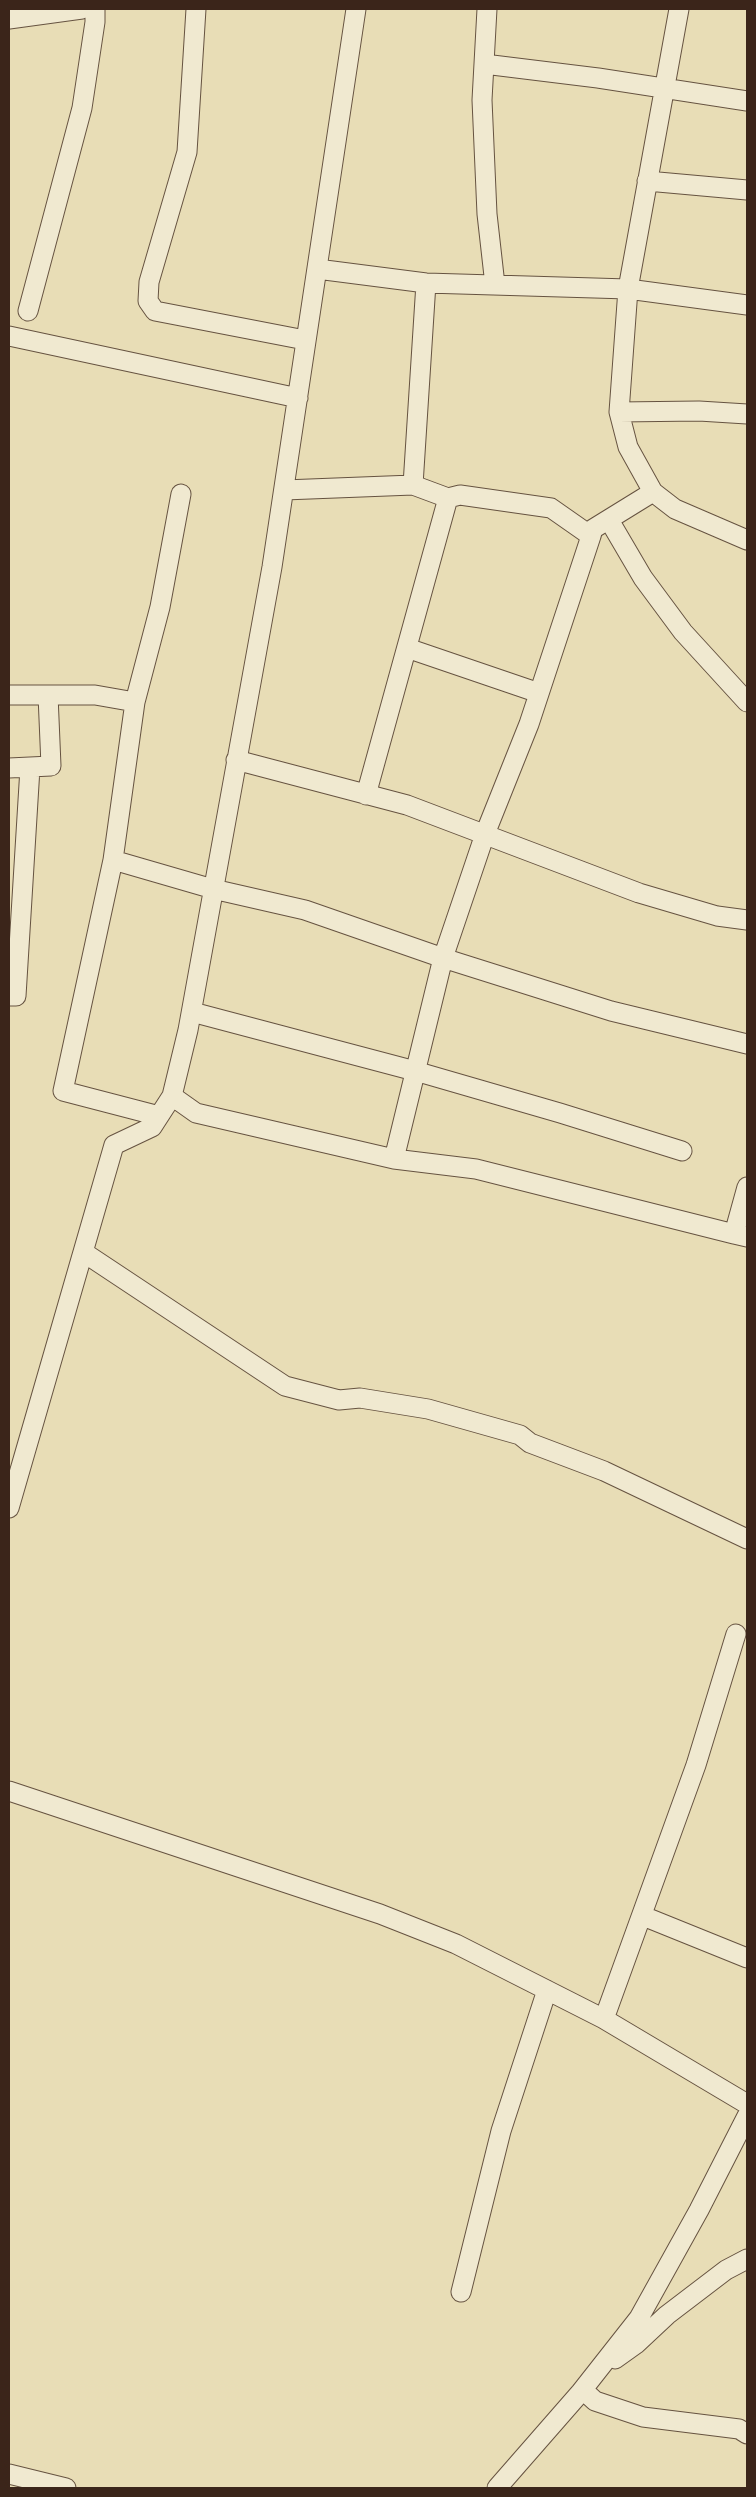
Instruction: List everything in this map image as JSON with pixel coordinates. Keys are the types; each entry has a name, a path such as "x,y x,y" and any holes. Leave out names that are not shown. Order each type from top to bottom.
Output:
{"street":[{"path":"9,19 82,9"},
{"path":"28,310 82,108 96,22 94,9"},
{"path":"196,9 187,152 149,282 148,301 156,311 305,340"},
{"path":"9,1508 114,1145 152,1127 172,1096 192,1012 272,567 356,9"},
{"path":"487,9 482,100 486,214 495,285"},
{"path":"679,9 628,290 619,412 628,447 653,492 675,509 747,540"},
{"path":"484,64 598,78 747,102"},
{"path":"647,181 747,190"},
{"path":"317,270 426,283 628,290 747,305"},
{"path":"413,485 426,283"},
{"path":"9,336 298,398"},
{"path":"619,412 699,411 747,414"},
{"path":"284,490 413,485 448,498 460,495 551,508 591,536"},
{"path":"394,1159 443,958 485,834 539,693 591,536 594,529 653,492"},
{"path":"159,1116 63,1091 113,860 136,702 160,607 181,494"},
{"path":"366,794 448,498"},
{"path":"609,520 643,578 683,632 747,702"},
{"path":"407,648 539,693"},
{"path":"9,695 95,695 136,702"},
{"path":"9,768 51,766 48,695"},
{"path":"236,760 407,805 638,893 717,916 747,920"},
{"path":"9,996 16,996 15,917 17,846 30,768"},
{"path":"113,860 214,888 305,910 443,958 612,1010 747,1044"},
{"path":"192,1012 415,1071 682,1151"},
{"path":"172,1096 196,1113 394,1159 476,1169 741,1236 747,1187"},
{"path":"83,1252 286,1386 339,1400 360,1398 428,1409 520,1435 530,1443 604,1471 747,1538"},
{"path":"604,2019 643,1916 696,1765 736,1634"},
{"path":"9,1792 380,1914 456,1944 604,2019 747,2104"},
{"path":"643,1916 747,1958"},
{"path":"461,2292 500,2131 547,1990"},
{"path":"499,2488 583,2390 639,2318 699,2210 747,2116"},
{"path":"598,2370 636,2344 667,2315 726,2270 747,2259"},
{"path":"583,2390 595,2401 643,2418 739,2429 747,2434"},
{"path":"9,2474 66,2488"}]}
